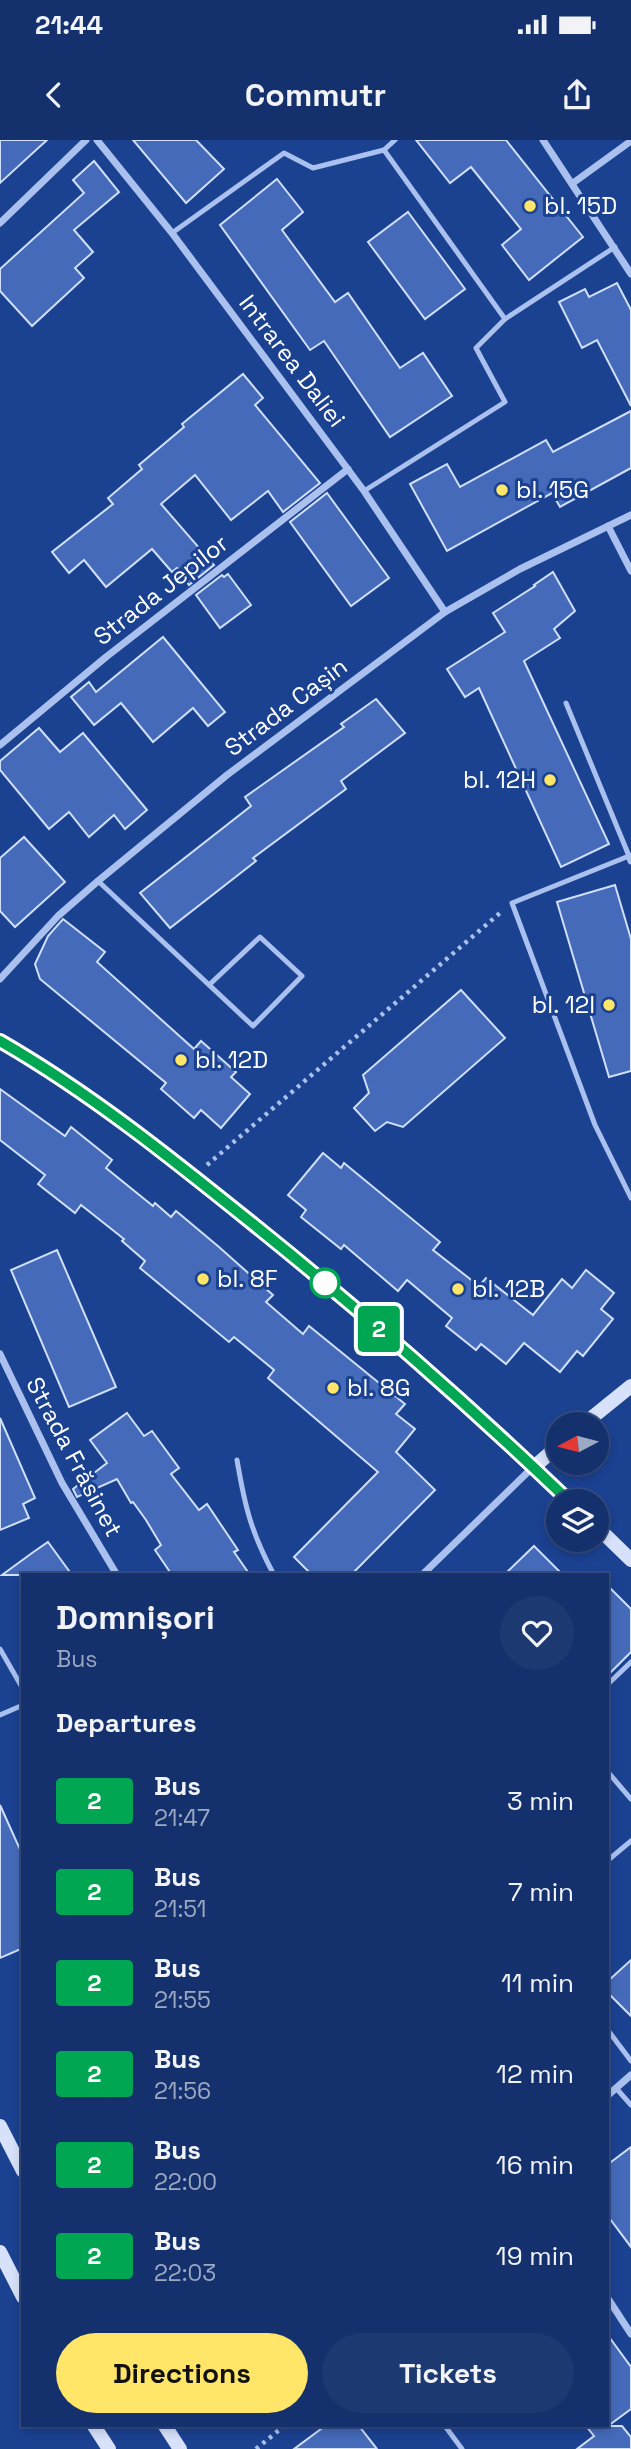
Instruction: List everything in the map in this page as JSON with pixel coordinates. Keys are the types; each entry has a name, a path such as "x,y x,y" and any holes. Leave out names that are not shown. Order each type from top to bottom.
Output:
{"street":[{"path":"0,223 86,140"},
{"name":"Intrarea Daliei","path":"97,140 172,233 348,469 445,612"},
{"path":"543,140 631,274"},
{"path":"573,183 631,141"},
{"name":"Strada Jepilor","path":"0,746 106,657 348,469"},
{"name":"Strada Cașin","path":"0,979 58,916 98,881 227,775 445,612 520,569 631,515"},
{"path":"608,526 631,571"},
{"path":"0,1041 69,1084 194,1176 360,1312 557,1489"},
{"name":"Strada Frăsinet","path":"0,1354 62,1483 116,1573"},
{"path":"598,1412 631,1385"},
{"path":"424,1573 546,1456"},
{"path":"609,1539 631,1560"},
{"path":"609,2094 631,2075"},
{"path":"0,2126 21,2167"},
{"path":"0,2252 21,2293"},
{"path":"609,2300 631,2334"},
{"path":"95,2427 109,2449"},
{"path":"166,2427 180,2449"}],"lane":[{"path":"172,233 284,153 313,169 384,150 396,140"},
{"path":"384,150 505,319"},
{"path":"364,491 505,402 476,348 505,319 615,247"},
{"path":"566,703 630,859 512,903 595,1125 631,1198"},
{"path":"98,881 209,985 253,1026 302,976 260,937 209,985"},
{"path":"237,1460 246,1510 256,1541 273,1573"},
{"path":"0,1649 21,1686"},
{"path":"609,1683 631,1662"},
{"path":"0,1715 21,1706"},
{"path":"609,1773 631,1799"},
{"path":"609,1859 631,1841"},
{"path":"609,2032 631,2061"},
{"path":"616,2088 631,2105"},
{"path":"446,2427 462,2449"}],"path":[{"path":"194,1176 512,903"},
{"path":"256,2449 283,2427"}],"building":[{"path":"0,140 47,140 0,183"},
{"path":"133,140 196,140 224,169 186,203"},
{"name":"bl. 15D","path":"416,140 506,140 583,237 529,280 502,245 521,229 471,167 450,183"},
{"path":"94,161 119,192 74,230 93,252 75,268 84,278 32,326 0,291 0,269 84,193 73,180"},
{"path":"277,179 303,212 282,230 335,302 348,293 400,368 423,353 452,396 390,437 324,341 310,350 220,225"},
{"path":"408,212 465,289 425,319 368,242"},
{"path":"617,283 631,310 631,406 597,340 582,348 559,302 585,289 589,297"},
{"path":"243,374 263,398 255,405 320,483 283,512 268,491 231,520 195,475 161,504 214,565 189,585 177,568 172,572 152,549 106,587 84,560 69,573 52,552 113,504 108,498 142,469 139,465 184,427 182,424"},
{"name":"bl. 15G","path":"631,411 631,468 560,507 552,493 447,551 410,484 447,464 460,487 546,440 553,452"},
{"path":"327,493 389,578 351,606 290,522"},
{"path":"553,572 575,611 554,629 560,638 524,661 609,844 561,867 479,688 465,697 447,669 505,632 493,613"},
{"path":"228,574 251,605 220,628 196,595 222,575 224,577"},
{"path":"163,637 225,712 208,726 193,708 153,742 121,703 94,725 71,697 89,682 96,692"},
{"path":"376,699 405,733 341,781 346,789 253,858 256,861 170,928 140,893 251,806 245,797 344,727 341,724"},
{"path":"39,728 60,752 83,733 147,810 125,829 114,815 89,837 69,812 49,829 0,770 0,761"},
{"path":"24,837 65,882 15,927 0,911 0,858"},
{"name":"bl. 12I","path":"615,885 631,939 631,1071 609,1077 557,902"},
{"name":"bl. 12D","path":"63,919 105,952 97,962 194,1049 201,1041 236,1072 231,1077 250,1094 221,1128 201,1110 194,1118 161,1089 166,1083 40,979 35,964 48,936"},
{"path":"461,990 505,1038 403,1127 387,1122 375,1131 354,1108 369,1093 363,1075"},
{"path":"0,1089 65,1136 71,1127 112,1160 106,1168 153,1206 155,1203 171,1217 176,1211 273,1295 266,1302 303,1334 309,1326 405,1404 396,1414 415,1429 396,1452 435,1490 353,1573 310,1573 294,1557 378,1472 268,1378 274,1370 234,1337 229,1342 140,1268 145,1261 122,1241 124,1239 81,1205 75,1213 38,1184 45,1175 0,1140"},
{"path":"323,1153 341,1168 344,1163 440,1242 433,1250 479,1286 486,1278 533,1315 562,1279 572,1288 586,1270 614,1293 601,1309 613,1319 583,1356 577,1351 560,1372 524,1343 506,1364 481,1344 476,1350 446,1326 452,1318 407,1280 398,1291 344,1245 341,1249 301,1217 306,1210 288,1195"},
{"path":"57,1250 116,1387 69,1407 11,1270"},
{"path":"127,1413 144,1436 152,1431 179,1468 171,1474 199,1510 207,1504 238,1550 234,1552 249,1573 171,1573 155,1550 161,1545 117,1479 77,1497 73,1489 107,1463 90,1440"},
{"path":"0,1418 35,1498 23,1504 29,1518 0,1530"},
{"path":"48,1542 71,1573 2,1575"},
{"path":"534,1546 561,1573 506,1573"},
{"path":"609,1587 631,1609 631,1652 609,1674"},
{"path":"0,1805 21,1852 21,1949 0,1958"},
{"path":"631,1960 631,2016 609,1994 609,1980"},
{"path":"631,2147 631,2247 609,2218 609,2164"},
{"path":"609,2337 631,2367 631,2409 609,2425"},
{"path":"622,2426 631,2437 631,2449 577,2449 594,2436 587,2427"},
{"path":"324,2427 360,2427 377,2449 294,2449"}],"bus line":[{"name":"2","path":"0,1041 69,1084 194,1176 360,1312 557,1489"}],"place":[{"name":"bl. 15D","path":"530,206"},
{"name":"bl. 15G","path":"502,490"},
{"name":"bl. 12H","path":"550,780"},
{"name":"bl. 12I","path":"609,1005"},
{"name":"bl. 12D","path":"181,1060"},
{"name":"bl. 8F","path":"203,1279"},
{"name":"bl. 12B","path":"458,1289"},
{"name":"bl. 8G","path":"333,1388"}]}
